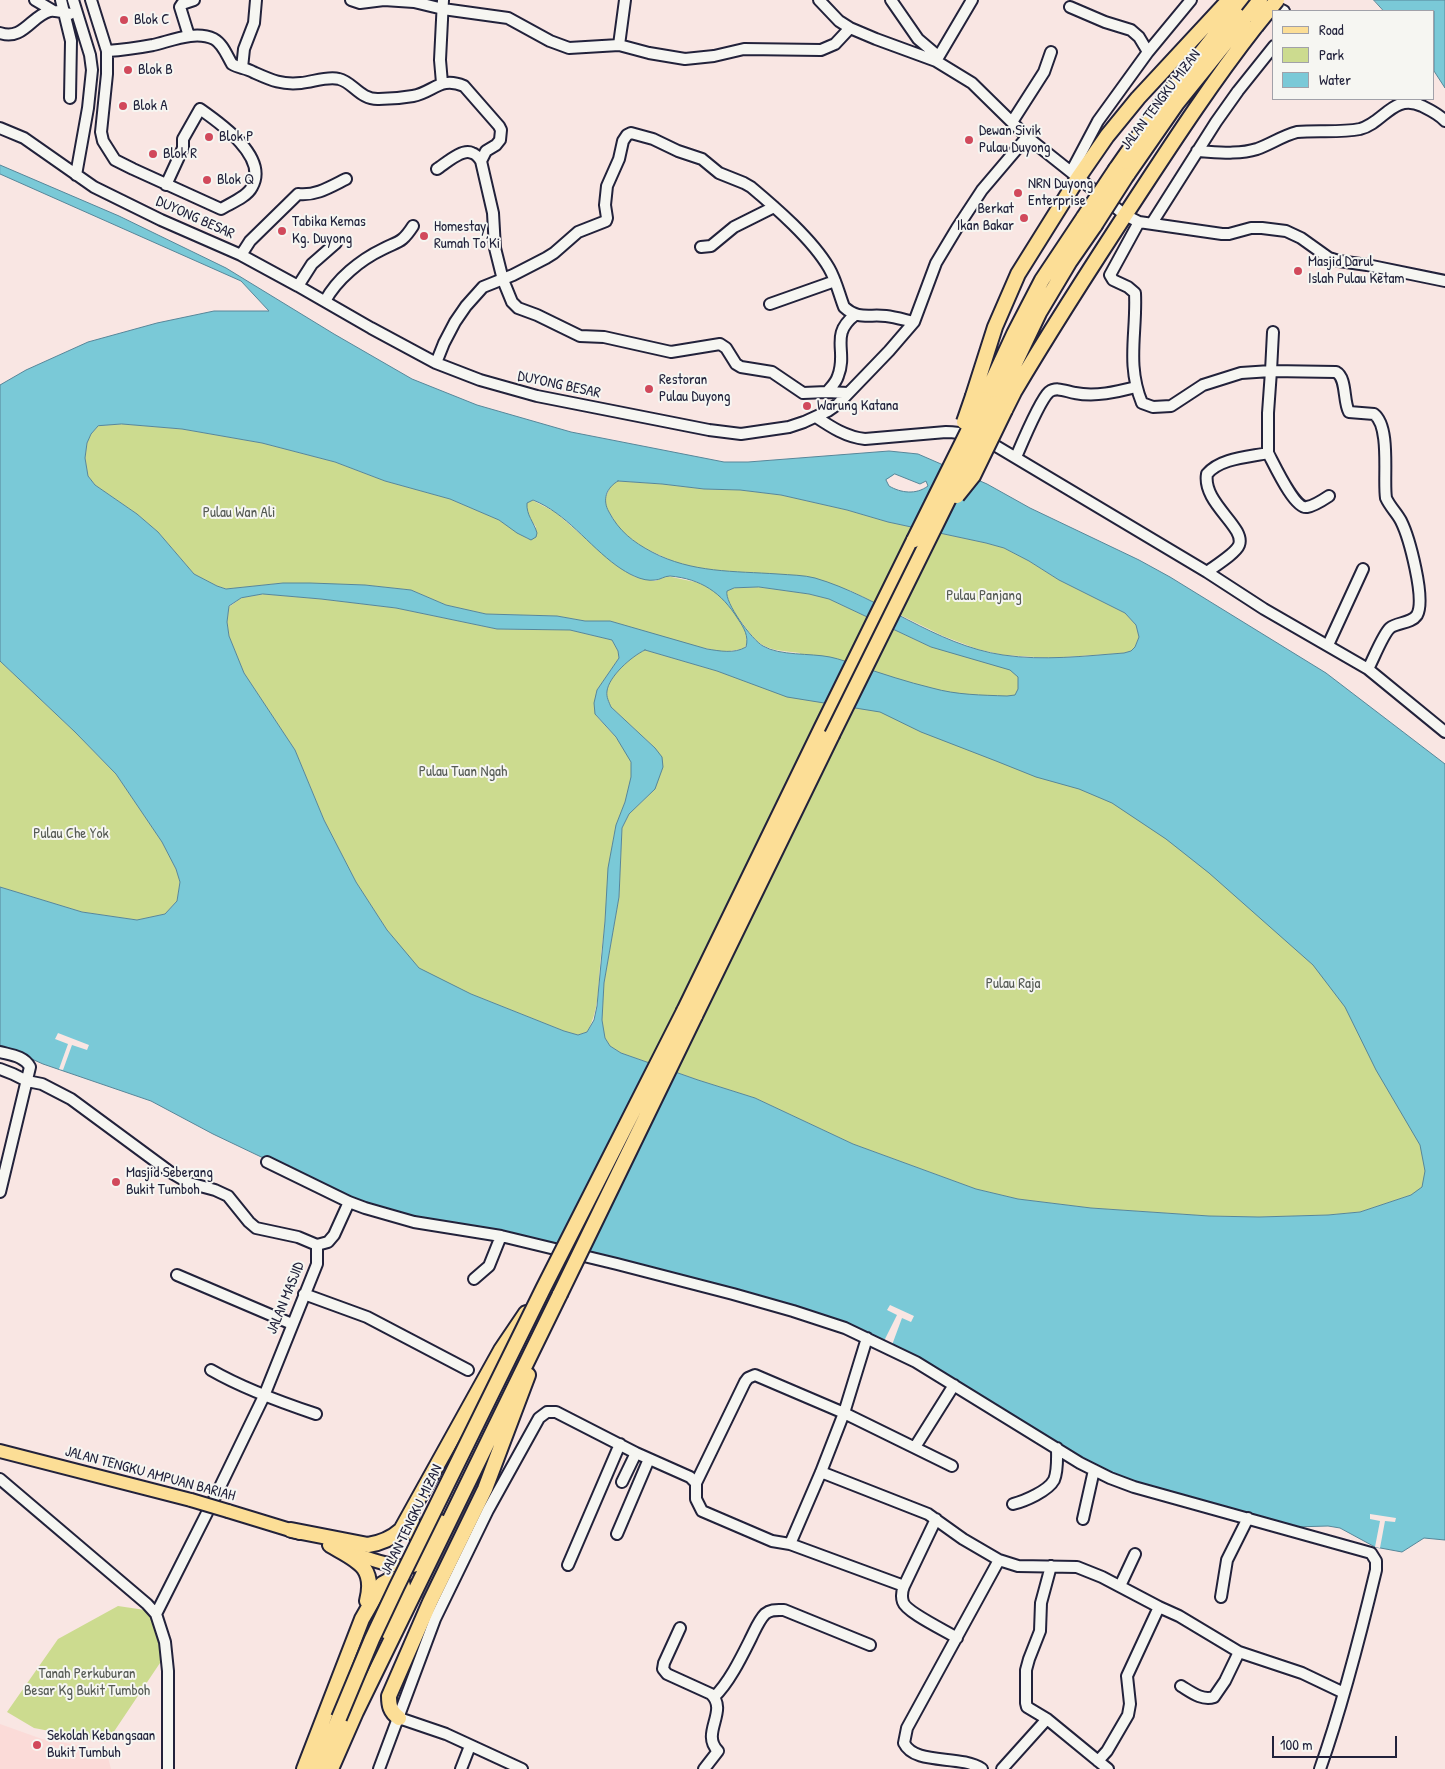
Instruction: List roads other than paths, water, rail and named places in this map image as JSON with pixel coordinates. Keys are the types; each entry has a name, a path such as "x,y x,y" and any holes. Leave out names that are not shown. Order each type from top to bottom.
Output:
{"highway":[{"name":"JALAN TENGKU MIZAN","path":"990,402 1014,334 1042,280 1089,221 1122,172 1167,96 1243,9 1260,0"},
{"path":"826,732 937,523 990,402 995,327 1018,274 1075,175 1138,98 1243,9 1277,0"},
{"path":"332,1769 356,1712 560,1294 690,1014 826,732 914,540 990,402 1014,392 1040,347 1224,66 1243,9"},
{"path":"291,1530 368,1545 392,1538 402,1530 502,1350 543,1289 690,1014"},
{"name":"JALAN TENGKU MIZAN","path":"318,1769 376,1630 543,1289"},
{"path":"399,1718 391,1710 389,1696 430,1602 485,1489 548,1316"},
{"path":"411,1515 415,1535 418,1539 423,1540 432,1536 468,1480"},
{"path":"304,1769 362,1619 370,1586 368,1572 356,1560 330,1545"},
{"path":"356,1712 376,1653 404,1591 402,1582 398,1579 391,1579 382,1584 362,1619"}],"main road":[{"name":"JALAN TENGKU AMPUAN BARIAH","path":"0,1451 191,1500 291,1530 395,1566 412,1567 421,1562 432,1536"}],"street":[{"path":"35,0 52,10 78,16"},
{"path":"61,0 71,41 70,98"},
{"path":"73,0 90,55 92,70 88,108 76,175"},
{"path":"91,0 106,52 107,74 101,132 103,141 115,160 166,185 221,209 247,193 255,180 255,171 241,143 227,129 200,109 183,139 183,148 166,185"},
{"path":"190,36 180,7 182,4 194,0"},
{"path":"242,68 244,49 254,23 256,0"},
{"path":"351,0 360,3 384,0 443,5 508,18 550,41 569,48 618,45 685,59 714,56 749,48 821,50 835,44 850,28"},
{"path":"618,45 625,0"},
{"path":"818,0 839,21 850,28 876,39 937,58"},
{"path":"891,0 918,39 937,58 972,83 1027,137 1125,216 1139,222 1222,234 1262,228 1286,231 1301,238 1329,258 1367,264 1445,281"},
{"path":"937,58 972,0"},
{"path":"1075,175 1098,121 1148,52 1191,0"},
{"path":"1260,0 1282,10"},
{"path":"442,83 440,60 443,5"},
{"path":"1070,7 1105,22 1131,30 1139,37 1148,52"},
{"path":"0,33 6,35 20,32 52,10"},
{"path":"106,52 152,45 190,36 199,36 214,40 221,45 232,64 252,71 270,81 279,83 299,84 340,79 360,94 376,99 415,96 442,83 457,83 464,86 501,130 500,140 486,151 481,161"},
{"path":"1152,223 1197,151 1238,91 1272,48"},
{"path":"1012,122 1044,72 1051,52"},
{"path":"1197,151 1241,152 1257,149 1287,134 1360,128 1376,121 1393,107 1407,102 1434,112 1445,121"},
{"path":"88,108 102,111"},
{"name":"DUYONG BESAR","path":"0,128 24,138 76,175 117,199 241,255 409,350 436,363 480,380 519,392 741,434 789,427 816,417 838,404 914,322 936,263 945,247 982,190 1027,137"},
{"path":"436,363 444,343 466,306 483,287 503,280 554,253 578,232 606,221 607,186 619,159 623,141 631,133 653,139 678,151 702,159 719,173 744,183 774,207 789,221 823,260 835,281 844,307 855,315 887,316 914,322"},
{"path":"436,169 458,155 467,152 474,154 481,161 493,213 495,248 503,280 512,302 518,308 580,336 604,337 671,352 720,344 726,348 736,364 741,367 772,372 803,393 848,393"},
{"path":"241,255 250,241 298,194 307,195 324,191 346,179"},
{"path":"701,247 711,246 734,226 774,207"},
{"path":"1139,222 1110,275 1113,280 1128,287 1135,293 1136,317 1132,353 1136,387 1142,403 1153,407 1171,406 1203,385 1240,373 1271,371 1336,372 1340,374 1342,380 1349,412 1374,414 1378,417 1384,442 1386,498 1389,506 1400,519 1409,542 1416,575 1419,607 1413,619 1394,626 1387,631 1368,669"},
{"path":"325,302 331,291 342,279 370,257 400,242 413,226"},
{"path":"298,286 312,264 336,243"},
{"path":"770,304 835,281"},
{"path":"826,392 839,375 842,353 842,329 846,322 855,315"},
{"path":"1274,332 1268,420 1268,454 1291,495 1303,507 1307,507 1329,496"},
{"path":"1016,457 1042,404 1050,392 1057,389 1073,393 1100,395 1136,387"},
{"path":"816,417 853,438 865,439 958,432 976,437 1016,457 1207,572 1264,609 1368,669 1445,732"},
{"path":"1207,572 1235,550 1239,545 1240,539 1234,526 1218,508 1210,495 1206,480 1207,474 1211,468 1217,465 1268,454"},
{"path":"1328,645 1363,569"},
{"path":"0,1052 20,1058 27,1062 30,1067 0,1192"},
{"name":"JALAN MASJID","path":"0,1069 26,1081 42,1084 71,1099 148,1157 183,1180 228,1196 256,1228 298,1236 317,1245 317,1264 264,1396 156,1614"},
{"path":"267,1162 349,1202 414,1222 501,1236 729,1292 845,1328 916,1362 1080,1463 1123,1483 1370,1553 1377,1565 1359,1644 1320,1769"},
{"path":"317,1245 328,1242 334,1235 349,1202"},
{"path":"474,1279 489,1266 501,1236"},
{"path":"177,1275 292,1324"},
{"path":"304,1294 367,1317 468,1370"},
{"path":"790,1544 844,1413 867,1338"},
{"path":"210,1370 264,1396 316,1414"},
{"path":"904,1586 790,1544 772,1542 702,1510 696,1499 696,1483 745,1382 755,1375 844,1413 952,1466"},
{"path":"915,1447 954,1385"},
{"path":"379,1769 435,1619 488,1510 538,1418 547,1412 556,1412 636,1453 690,1477 696,1483"},
{"path":"568,1565 620,1444"},
{"path":"1013,1504 1033,1497 1052,1482 1061,1450"},
{"path":"622,1482 636,1453"},
{"path":"617,1534 649,1459"},
{"path":"1083,1519 1094,1470"},
{"path":"821,1472 928,1514 963,1539 999,1560 1018,1566 1078,1567 1179,1616 1239,1652 1302,1673 1344,1693"},
{"path":"0,1479 156,1614 163,1635 167,1657 168,1769"},
{"path":"1221,1597 1227,1560 1248,1518"},
{"path":"936,1520 904,1586 902,1594 904,1605 911,1611 957,1638"},
{"path":"1120,1586 1135,1554"},
{"path":"982,1769 965,1761 927,1758 910,1752 904,1743 907,1728 999,1560"},
{"path":"1051,1566 1042,1603 1040,1632 1026,1670 1027,1707 1047,1720 1108,1769"},
{"path":"1098,1761 1107,1750 1128,1715 1130,1704 1126,1676 1159,1607"},
{"path":"714,1697 720,1692 743,1655 760,1620 767,1612 772,1610 784,1610 870,1645"},
{"path":"680,1628 664,1663 663,1670 711,1694 718,1707 711,1732 711,1740 714,1748 718,1751 704,1769"},
{"path":"1181,1686 1205,1698 1214,1697 1225,1681 1239,1652"},
{"path":"399,1718 446,1734 522,1769"},
{"path":"1002,1769 1047,1720"},
{"path":"461,1769 470,1746"}],"water":[{"path":"1374,0 1445,0 1445,88 1435,73 1435,10 1383,10"},
{"path":"0,165 119,216 226,268 412,379 477,405 571,432 724,462 748,462 889,451 918,454 987,484 1030,508 1139,560 1170,577 1326,673 1445,764 1445,1540 1424,1538 1402,1552 1375,1547 1340,1528 1328,1526 1294,1527 1130,1482 1091,1464 884,1341 779,1305 420,1221 362,1205 213,1134 151,1101 43,1064 0,1045 0,887 82,912 137,920 165,914 177,901 180,882 176,869 162,842 116,774 0,661 0,385 26,370 88,342 157,323 214,311 269,311 241,281 0,174","holes":["122,424 182,429 262,443 335,462 385,481 450,499 499,520 531,540 536,537 537,533 529,515 527,503 533,500 556,513 606,558 630,574 650,580 670,576 691,580 709,588 725,601 740,622 746,636 746,647 732,651 707,649 610,621 585,621 557,616 486,614 446,605 411,590 365,585 310,583 283,583 226,589 194,574 158,532 137,514 95,485 88,476 85,458 87,443 91,434 98,426","895,474 920,484 926,481 928,486 919,491 903,491 889,486 886,480","618,481 781,495 847,510 888,522 1004,548 1059,580 1125,613 1136,625 1139,637 1135,647 1131,651 1124,653 1034,658 978,650 931,631 839,586 815,578 797,575 714,570 667,559 639,544 617,525 606,503 606,495","759,587 809,594 829,599 931,647 1010,670 1018,677 1018,689 1015,695 1007,696 951,692 904,681 834,658 786,653 770,649 763,646 752,636 734,612 727,596 727,591 734,588","263,594 321,599 396,608 497,629 570,630 612,640 618,651 619,658 597,690 594,703 595,714 616,737 631,762 631,777 625,802 616,825 608,868 597,1006 594,1020 587,1032 578,1035 564,1031 471,994 419,968 387,930 356,882 324,820 295,750 244,673 229,636 227,622 229,606 241,598","645,650 717,671 787,697 880,712 921,732 1036,777 1079,789 1112,803 1166,839 1209,873 1313,965 1345,1007 1376,1070 1420,1145 1425,1171 1422,1187 1411,1195 1360,1212 1328,1215 1209,1216 1091,1208 1018,1199 976,1189 853,1144 755,1098 621,1053 610,1046 605,1038 602,1020 604,983 619,897 622,828 629,814 655,789 663,767 662,757 655,748 611,707 607,697 609,685 616,673"]}],"place":[{"name":"Blok C","path":"124,20"},
{"name":"Blok B","path":"128,70"},
{"name":"Blok A","path":"123,106"},
{"name":"Blok P","path":"209,137"},
{"name":"Dewan Sivik Pulau Duyong","path":"969,140"},
{"name":"Blok R","path":"153,154"},
{"name":"Blok Q","path":"207,180"},
{"name":"NRN Duyong Enterprise","path":"1018,193"},
{"name":"Berkat Ikan Bakar","path":"1024,218"},
{"name":"Tabika Kemas Kg. Duyong","path":"282,231"},
{"name":"Homestay Rumah To’Ki","path":"424,236"},
{"name":"Masjid Darul Islah Pulau Ketam","path":"1298,271"},
{"name":"Restoran Pulau Duyong","path":"649,389"},
{"name":"Warung Katana","path":"807,406"},
{"name":"Masjid Seberang Bukit Tumboh","path":"116,1182"},
{"name":"Sekolah Kebangsaan Bukit Tumbuh","path":"37,1745"}],"park label":[{"name":"Pulau Wan Ali","path":"239,513"},
{"name":"Pulau Panjang","path":"984,596"},
{"name":"Pulau Tuan Ngah","path":"463,772"},
{"name":"Pulau Che Yok","path":"71,834"},
{"name":"Pulau Raja","path":"1013,984"},
{"name":"Tanah Perkuburan Besar Kg Bukit Tumboh","path":"87,1682"}]}
